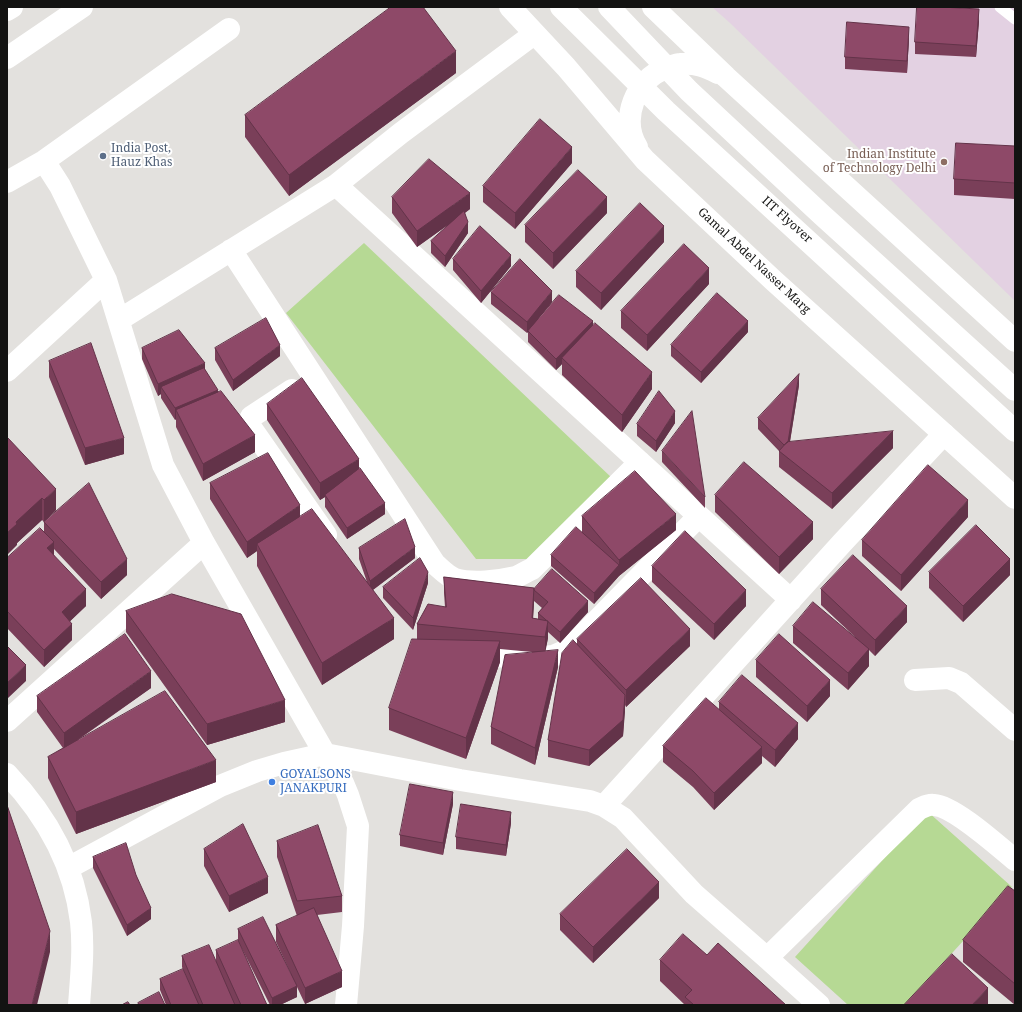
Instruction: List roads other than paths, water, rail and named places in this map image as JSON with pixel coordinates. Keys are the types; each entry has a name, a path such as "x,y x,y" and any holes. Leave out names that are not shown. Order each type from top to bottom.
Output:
{"main road":[{"path":"7,10 12,7"},
{"path":"7,58 82,7"},
{"name":"IIT Flyover","path":"561,7 666,111 1015,431"},
{"path":"609,7 689,91 1015,390"},
{"path":"654,7 726,77 1015,341"},
{"name":"Gamal Abdel Nasser Marg","path":"510,9 566,67 645,160 774,281 1015,498"},
{"path":"7,182 44,161 229,29"},
{"path":"119,320 336,185 401,133 534,34"},
{"path":"645,160 632,139 630,114 638,90 655,72 679,63 704,65 726,77"},
{"path":"44,161 60,186 106,280 163,465 204,543 343,783 348,795 358,826 346,1005"},
{"path":"336,185 791,600"},
{"path":"231,250 435,564 445,573 454,578 472,582 489,581 517,577 532,569 640,462"},
{"path":"7,371 106,280"},
{"path":"313,377 250,417 249,422 252,429 336,549"},
{"path":"604,806 842,542 944,434"},
{"path":"493,656 534,658 553,656 569,649 699,516"},
{"path":"7,721 204,543"},
{"path":"915,680 949,678 960,683 1015,730"},
{"path":"68,868 220,786 284,762 325,754 460,780 590,801 604,806 623,818 694,894 819,1005"},
{"path":"7,774 26,794 51,831 68,868 81,923 82,968 79,1005"},
{"path":"767,958 920,809 926,806 935,805 950,810 978,829 1015,860"}],"lane":[{"path":"1000,7 1015,19"}],"place":[{"name":"India Post, Hauz Khas","path":"103,156"},
{"name":"Indian Institute of Technology Delhi","path":"944,162"},
{"name":"GOYALSONS JANAKPURI","path":"272,782"}]}
